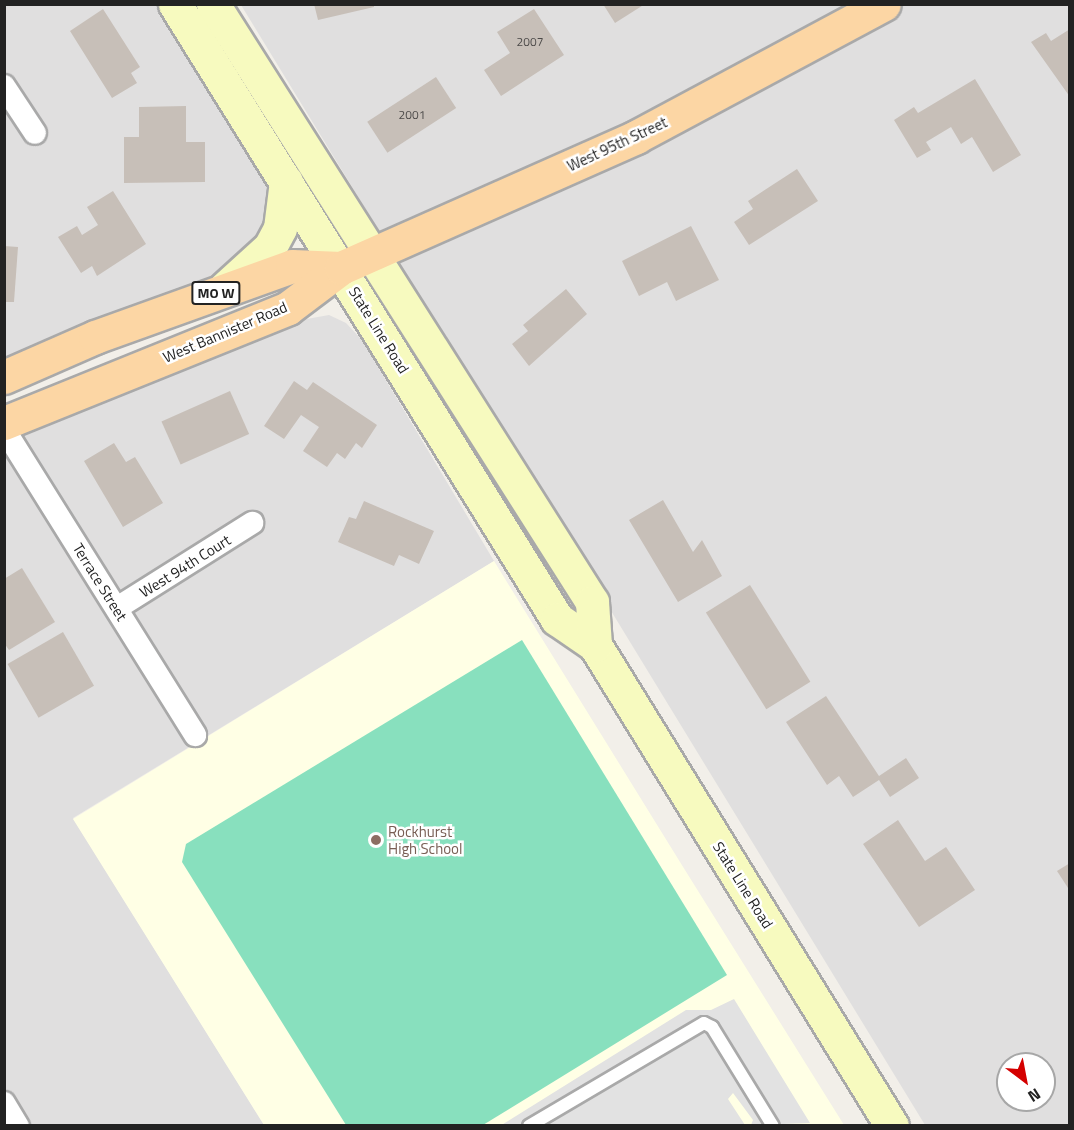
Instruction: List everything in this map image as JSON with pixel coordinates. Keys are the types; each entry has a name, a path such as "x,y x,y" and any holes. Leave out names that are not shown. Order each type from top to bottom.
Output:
{"main road":[{"name":"West 95th Street","path":"341,268 636,137 884,4"},
{"name":"State Line Road","path":"218,7 592,602 595,645"},
{"name":"State Line Road","path":"183,17 557,619 595,645 892,1125"},
{"path":"220,292 270,246 280,228 286,181"},
{"name":"MO W","path":"4,377 95,338 292,266 341,268"},
{"name":"West Bannister Road","path":"4,423 288,308 341,268"}],"street":[{"path":"183,17 218,7"},
{"path":"4,86 35,133"},
{"name":"Terrace Street","path":"4,429 195,735"},
{"name":"West 94th Court","path":"117,608 252,523"},
{"path":"4,1103 18,1125"}],"lane":[{"path":"529,1125 704,1023 712,1027 773,1125"}],"shaded area":[{"path":"5,5 156,5 273,197 268,232 224,274 5,363"},
{"path":"241,5 1069,5 1069,1125 925,1125"},
{"path":"329,315 346,323 362,340 494,561 73,818 264,1125 5,1125 4,443 301,320"},
{"name":"Rockhurst High School","path":"494,561 844,1125 264,1125 73,819"},
{"path":"734,999 810,1123 751,1125 753,1120 733,1093 728,1099 745,1125 500,1126 686,1010 711,1010"}],"green space":[{"name":"Rockhurst High School","path":"522,640 727,975 483,1125 346,1125 182,862 186,844"}],"building":[{"path":"314,4 374,4 374,7 318,20"},
{"path":"603,4 645,4 615,23"},
{"path":"103,9 140,67 131,73 137,83 112,98 70,31"},
{"path":"534,9 564,55 501,96 484,70 510,53 497,32"},
{"path":"1070,29 1070,97 1031,42 1046,33 1051,41"},
{"path":"436,77 456,108 387,153 367,122"},
{"path":"975,79 1021,155 993,172 972,137 961,144 951,127 926,142 931,150 917,158 894,120 914,107 918,113"},
{"path":"186,106 186,142 205,142 205,182 124,183 124,137 139,137 139,107"},
{"path":"797,169 818,201 749,245 734,222 753,209 748,201"},
{"path":"113,191 146,244 97,276 92,266 81,273 58,237 77,226 82,235 98,225 87,207"},
{"path":"691,226 719,280 676,301 667,282 639,296 622,261"},
{"path":"4,246 18,247 14,302 4,302"},
{"path":"566,289 587,314 529,366 512,344 528,331 523,325"},
{"path":"294,381 307,390 313,382 377,425 362,448 356,443 345,459 337,453 327,467 303,451 319,427 301,415 284,439 264,426"},
{"path":"230,391 249,434 181,464 161,422"},
{"path":"114,443 126,462 135,457 163,503 123,527 84,461"},
{"path":"663,500 693,552 702,540 722,576 678,602 629,520"},
{"path":"364,501 434,531 419,564 399,555 394,566 338,542 349,517 356,519"},
{"path":"22,568 55,622 9,650 4,643 4,579"},
{"path":"750,585 810,682 766,709 706,613"},
{"path":"63,632 94,686 39,718 8,664"},
{"path":"826,696 879,776 906,758 919,778 890,797 879,780 853,797 839,776 827,785 786,722"},
{"path":"898,820 925,861 946,847 975,890 919,927 863,844"},
{"path":"1070,863 1070,891 1057,871"}],"place":[{"name":"Rockhurst High School","path":"376,840"}]}
